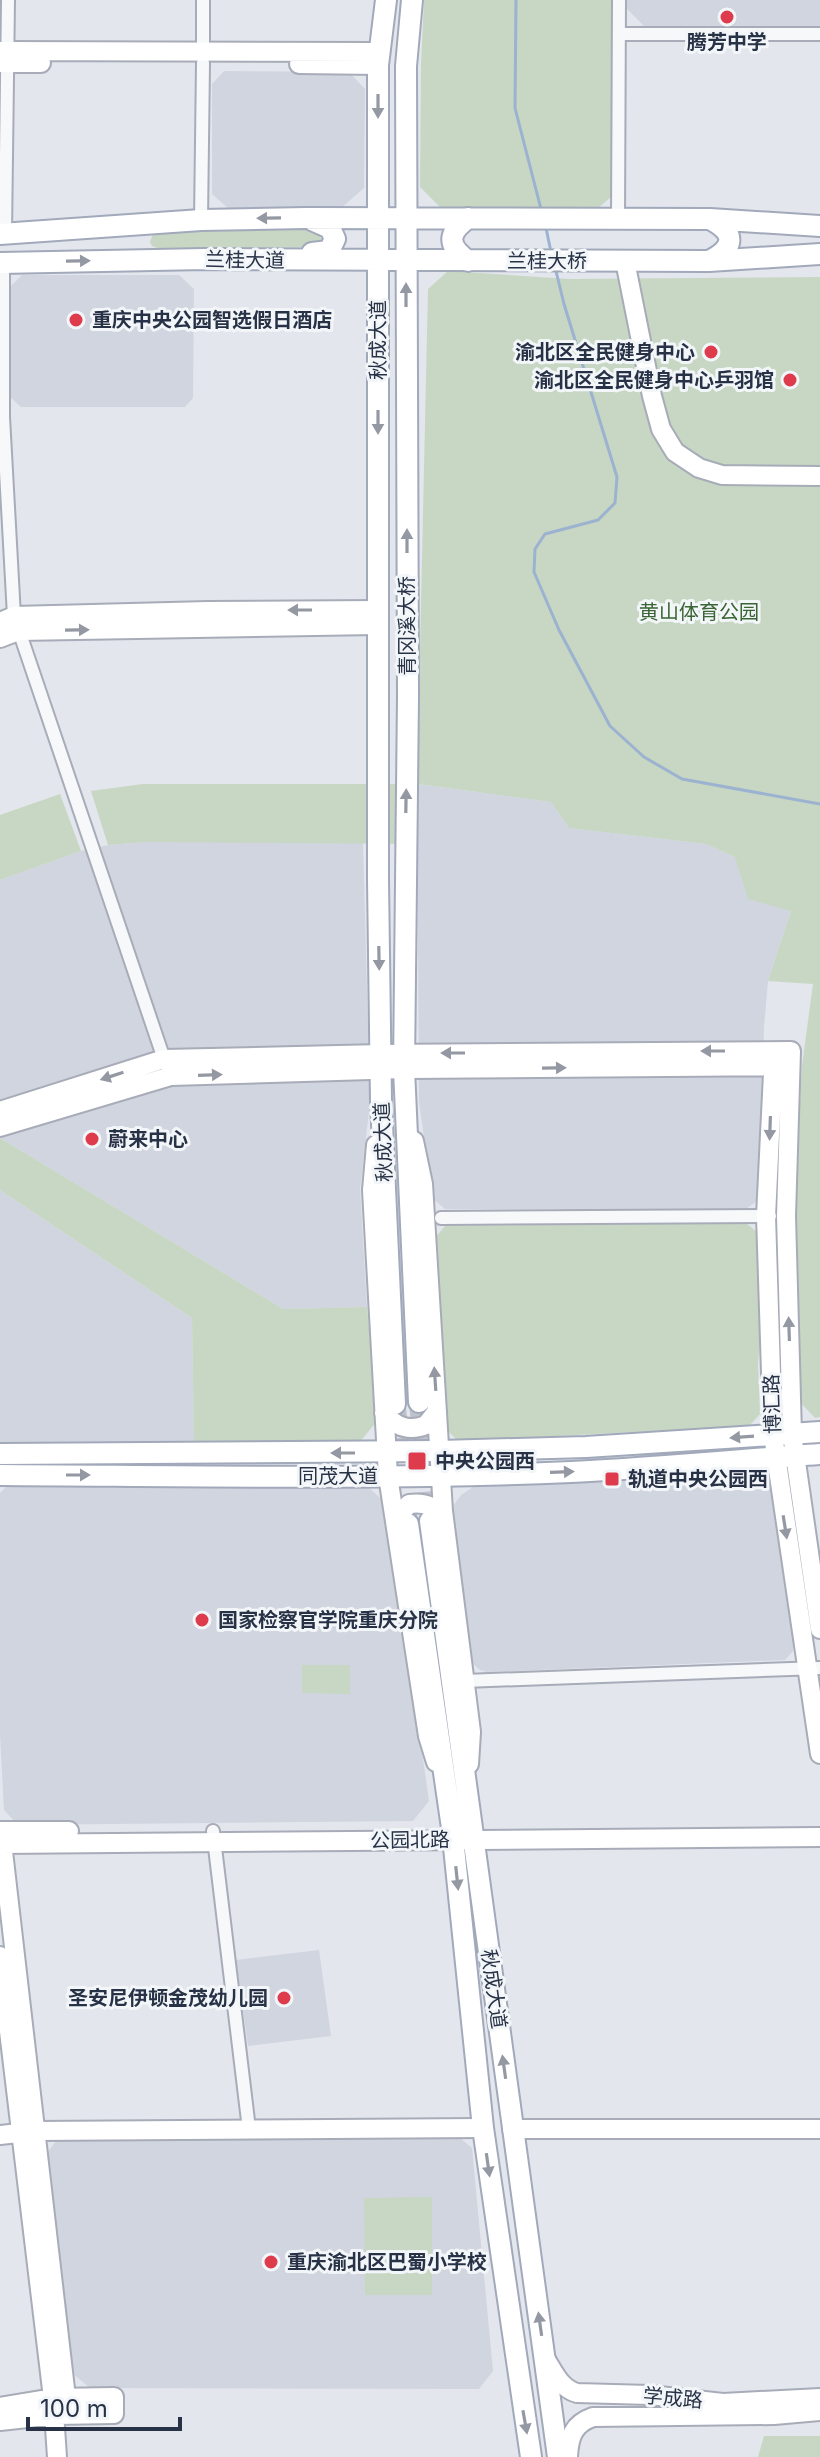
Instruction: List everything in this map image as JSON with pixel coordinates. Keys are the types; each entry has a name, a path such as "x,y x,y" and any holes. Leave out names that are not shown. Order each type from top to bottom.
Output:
{"main road":[{"name":"秋成大道","path":"378,680 379,59 386,0"},
{"name":"秋成大道","path":"406,373 406,66 412,0"},
{"path":"220,260 285,252 329,251 335,244 333,232 325,225 306,218"},
{"name":"兰桂大道","path":"3,234 201,220 477,218"},
{"path":"468,261 457,253 452,244 452,234 458,226 477,218 710,219 820,226"},
{"path":"709,261 724,254 729,245 729,234 723,226 710,219"},
{"path":"615,261 709,261 820,254"},
{"name":"兰桂大道","path":"2,263 490,261"},
{"name":"兰桂大桥","path":"490,261 615,261"},
{"name":"青冈溪大桥","path":"405,879 408,696 406,373"},
{"name":"青冈溪大桥","path":"378,680 378,880"},
{"name":"秋成大道","path":"405,879 405,1102 428,1407"},
{"name":"秋成大道","path":"378,880 390,1409"},
{"name":"同茂大道","path":"0,1454 387,1453 586,1447 820,1432"},
{"name":"同茂大道","path":"0,1475 388,1476 574,1472 820,1454"},
{"name":"秋成大道","path":"437,1521 467,1791 460,1828 483,2128 531,2457"},
{"name":"秋成大道","path":"402,1525 460,1828 512,2129 558,2457"}],"street":[{"path":"3,234 4,57 8,0"},
{"path":"201,220 203,0"},
{"path":"618,218 619,0"},
{"path":"619,34 820,34"},
{"path":"4,57 379,59"},
{"path":"615,261 661,429 675,452 699,468 722,475 820,476"},
{"path":"2,263 2,417 11,623 167,1067"},
{"path":"11,623 208,611 378,617"},
{"path":"0,638 11,623"},
{"path":"0,1111 167,1067 405,1061 782,1058"},
{"name":"博汇路","path":"782,1058 766,1216 784,1456 813,1668 820,1754"},
{"name":"博汇路","path":"782,1058 786,1216 782,1434"},
{"path":"0,1127 167,1067"},
{"path":"390,1409 390,1420 408,1429 426,1425 423,1184 405,1102"},
{"path":"425,1233 429,1224 441,1218 786,1216"},
{"path":"428,1407 440,1451 437,1521"},
{"path":"390,1409 388,1476 402,1525"},
{"name":"博汇路","path":"784,1456 820,1629"},
{"path":"402,1525 401,1513 409,1504 423,1502 435,1508 471,1732 467,1791"},
{"path":"464,1681 813,1668"},
{"name":"公园北路","path":"0,1835 214,1836 460,1828 820,1825"},
{"name":"公园北路","path":"460,1828 820,1837"},
{"path":"0,1835 29,2132 61,2406 57,2457"},
{"path":"214,1836 249,2129"},
{"path":"0,1956 29,2132"},
{"path":"0,2135 29,2132 483,2128"},
{"path":"512,2129 820,2129"},
{"name":"学成路","path":"544,2356 561,2384 577,2393 650,2395 723,2403 820,2398"},
{"path":"0,2407 114,2405"},
{"path":"0,2421 61,2406"},
{"name":"学成路","path":"568,2457 572,2433 583,2420 593,2417 774,2415 820,2411"}],"shaded area":[{"name":"腾芳中学","path":"626,0 820,0 820,26 645,27 626,8"},
{"path":"224,71 349,72 365,89 364,188 339,210 229,209 212,194 212,84"},
{"path":"22,275 179,275 194,289 193,398 185,407 21,407 9,396 10,287"},
{"path":"417,784 551,802 569,828 706,844 735,857 791,911 768,981 758,1200 746,1209 445,1209 433,1199 419,1102"},
{"path":"144,842 363,842 370,1103 360,1189 367,1307 283,1309 0,1138 0,880 81,851"},
{"path":"0,1190 192,1318 194,1446 0,1446"},
{"path":"749,1464 763,1471 774,1483 794,1645 785,1660 487,1672 471,1662 453,1521 453,1506 461,1495 473,1487 487,1485 620,1479 674,1470"},
{"name":"国家检察官学院重庆分院","path":"13,1480 367,1486 387,1504 429,1801 413,1821 18,1825 4,1810 0,1735 0,1493"},
{"name":"圣安尼伊顿金茂幼儿园","path":"319,1950 331,2036 248,2046 236,1960"},
{"name":"重庆渝北区巴蜀小学校","path":"459,2137 472,2148 493,2371 479,2389 90,2388 72,2373 47,2153 57,2140"}],"green space":[{"path":"424,0 611,0 611,197 597,209 442,209 420,187"},
{"path":"309,227 322,240 312,247 160,249 150,242 153,234 161,229"},
{"name":"黄山体育公园","path":"448,271 569,279 820,277 820,1417 815,1418 799,1401 794,1214 802,1066 813,984 768,981 791,911 748,899 735,857 706,844 569,828 551,802 418,784 418,844 144,842 108,845 91,791 143,784 417,784 428,289"},
{"path":"60,794 81,851 0,880 0,815"},
{"path":"0,1138 283,1309 367,1307 377,1421 359,1443 194,1446 192,1318 0,1190"},
{"path":"746,1223 758,1233 762,1314 758,1364 760,1414 749,1426 458,1441 447,1430 434,1239 445,1226"},
{"path":"302,1665 350,1665 350,1694 302,1693"},
{"path":"432,2197 432,2295 365,2295 364,2198"},
{"path":"764,2436 820,2436 820,2457 758,2457"}],"waterway":[{"path":"516,0 515,108 541,209"},
{"path":"546,228 551,252"},
{"path":"555,267 617,477 615,503 598,520 545,534 535,549 534,572 559,630 610,726 644,757 682,779 820,804"}],"tunnel":[{"path":"419,1402 430,1521"},
{"path":"396,1408 408,1523"}],"place":[{"name":"腾芳中学","path":"727,17"},
{"name":"重庆中央公园智选假日酒店","path":"76,320"},
{"name":"渝北区全民健身中心","path":"711,352"},
{"name":"渝北区全民健身中心乒羽馆","path":"790,380"},
{"name":"蔚来中心","path":"92,1139"},
{"name":"中央公园西","path":"417,1461"},
{"name":"轨道中央公园西","path":"612,1479"},
{"name":"国家检察官学院重庆分院","path":"202,1620"},
{"name":"圣安尼伊顿金茂幼儿园","path":"284,1998"},
{"name":"重庆渝北区巴蜀小学校","path":"271,2262"}]}
